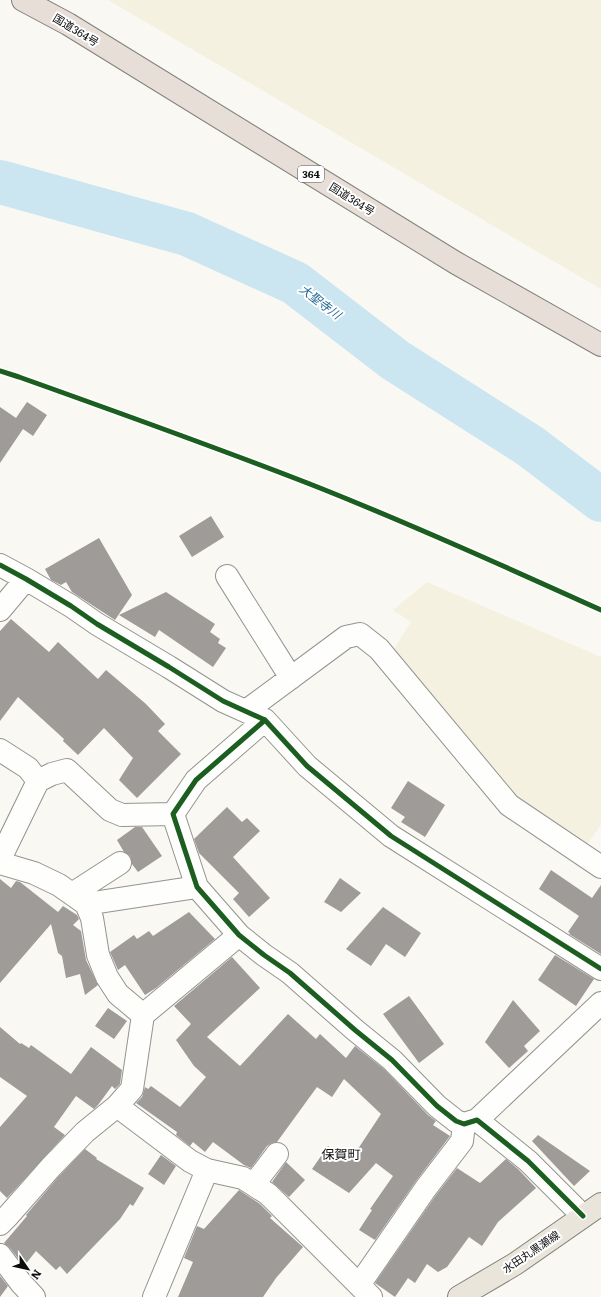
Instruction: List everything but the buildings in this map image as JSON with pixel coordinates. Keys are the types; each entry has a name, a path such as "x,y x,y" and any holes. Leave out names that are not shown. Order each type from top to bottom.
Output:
{"highway":[{"name":"国道364号","path":"23,0 68,24 456,263 601,345"}],"main road":[{"name":"水田丸黒瀬線","path":"459,1297 515,1264 592,1210"}],"street":[{"path":"0,566 26,579 71,606 97,624 224,701 265,720 307,766 391,836 601,969"},
{"path":"227,576 291,678"},
{"path":"0,610 26,579"},
{"path":"246,711 346,637 360,634 380,649 509,805 601,867"},
{"path":"173,814 196,780 265,720"},
{"path":"0,750 28,768 38,782"},
{"path":"0,859 38,782 52,774 67,770 110,810 122,815 173,814"},
{"path":"173,814 197,887 239,935 290,973 392,1060 437,1106 456,1121 470,1122 528,1161 592,1210"},
{"path":"0,863 34,873 59,885 79,899 92,918 98,955 107,977 118,994 143,1014"},
{"path":"79,899 120,863"},
{"path":"79,899 197,887"},
{"path":"0,1224 51,1167 85,1132 117,1106 132,1088 143,1014 239,935"},
{"path":"117,1106 190,1162 207,1170 243,1178 268,1194 365,1291 426,1188 462,1141 470,1122 601,1003"},
{"path":"254,1184 277,1154"},
{"path":"154,1297 207,1170"},
{"path":"0,1255 21,1283 34,1297"}],"shaded area":[{"path":"108,0 601,0 601,289"},
{"path":"427,582 601,657 601,825 586,846 512,797 391,653 411,622 393,610"}],"waterway":[{"name":"大聖寺川","path":"0,182 187,234 295,283 395,360 530,446 601,500"}],"cycle path":[{"path":"0,371 170,431 356,502 601,610"},
{"path":"0,565 71,606 97,624 223,701 265,720 307,766 391,836 601,969"},
{"path":"265,720 196,780 173,814 197,887 239,935 290,973 392,1060 437,1106 456,1121 464,1124 477,1120 528,1161 583,1216"}],"district":[{"name":"保賀町","path":"341,1154"}]}
